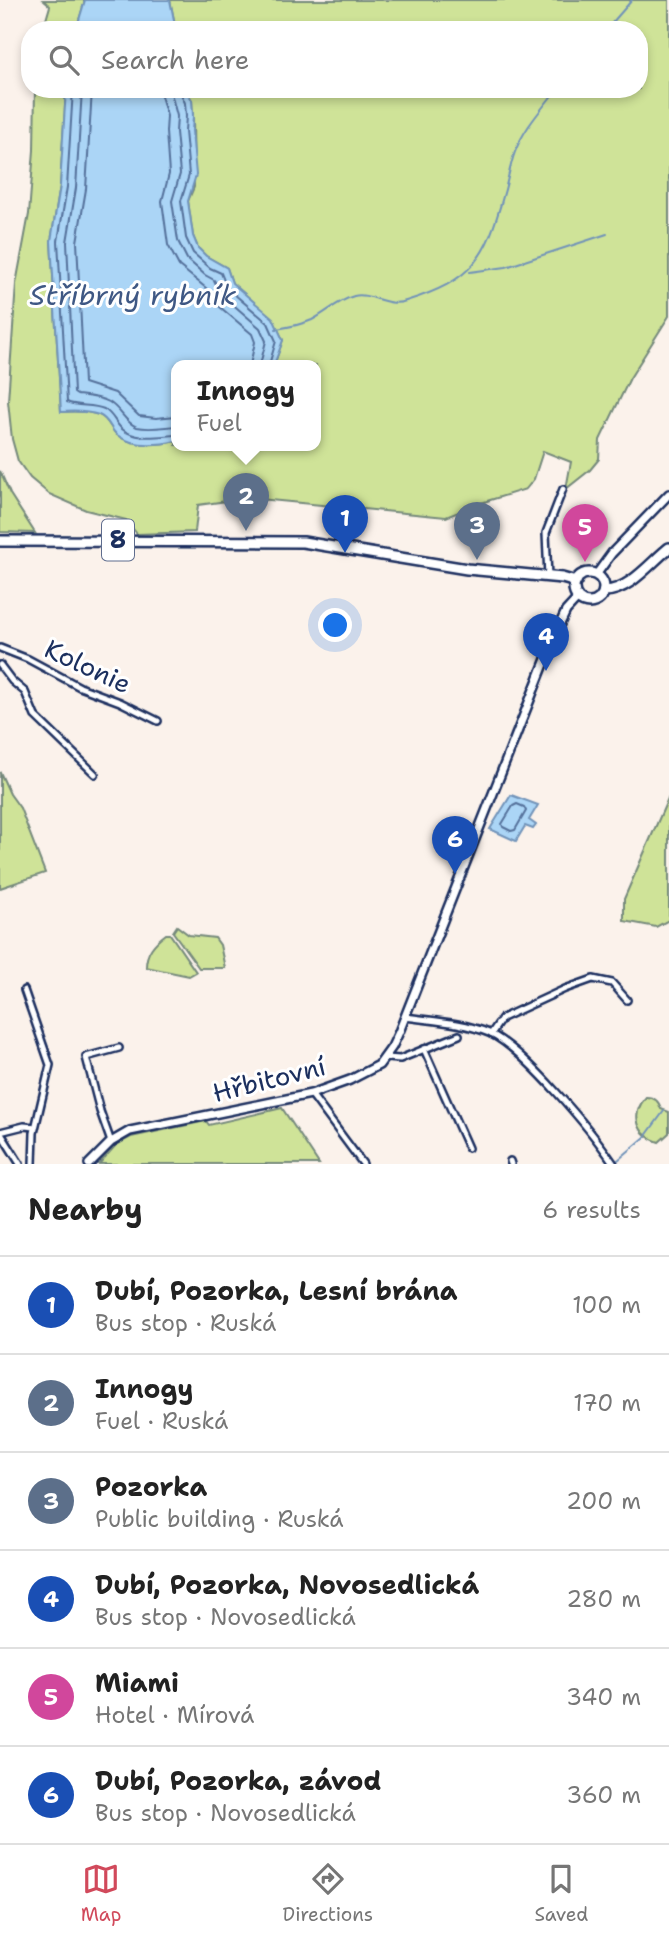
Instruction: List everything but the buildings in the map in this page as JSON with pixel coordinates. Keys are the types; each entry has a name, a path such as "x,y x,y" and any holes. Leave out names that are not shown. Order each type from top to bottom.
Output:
{"main road":[{"name":"8","path":"0,541 290,541 368,551 467,569 576,582 586,573 596,575"},
{"path":"604,591 616,589 629,581 669,548"},
{"path":"576,582 574,590 578,598 591,604 600,599 604,591 603,582 596,575"}],"street":[{"path":"548,577 545,542 563,489"},
{"path":"596,575 612,553 669,494"},
{"path":"386,1058 405,1017 554,638 566,611 578,598"},
{"name":"Kolonie","path":"0,648 158,721"},
{"name":"Kolonie","path":"0,664 12,681 25,692 35,716 95,774"},
{"path":"491,1034 502,1018 593,979 612,983 627,1000"},
{"path":"24,990 50,1065 35,1127 33,1164"},
{"path":"405,1017 459,1024 491,1034 505,1042 531,1065 614,1164"},
{"name":"Hřbitovní","path":"89,1164 111,1142 130,1131 311,1094 362,1076 386,1058 400,1059 459,1035"},
{"path":"111,1142 86,1056 119,1048"},
{"path":"424,1049 468,1148"},
{"path":"311,1094 363,1164"},
{"path":"20,1164 0,1132 24,1125 35,1127"}],"green space":[{"path":"43,0 85,0 79,21 46,21 50,6"},
{"path":"170,0 669,0 669,316 630,378 600,440 599,459 590,470 566,489 571,462 543,451 534,479 526,489 446,517 249,498 198,505 195,532 137,534 126,520 86,510 49,494 30,478 18,461 12,439 8,401 16,284 29,214 35,98 65,98 60,186 51,241 61,412 99,415 123,439 154,444 171,442 171,451 321,451 321,360 276,360 283,340 273,319 232,283 227,268 198,248 193,236 188,201 194,187 191,98 648,98 648,21 174,21"},
{"path":"0,471 10,494 35,533 0,532"},
{"path":"0,772 20,808 45,873 0,888"},
{"path":"669,796 669,920 656,927 624,921 624,899"},
{"path":"177,926 189,935 215,938 220,945 225,968 199,968 173,932"},
{"path":"166,934 170,934 196,972 189,976 146,967 152,948"},
{"path":"646,1097 656,1100 661,1109 669,1112 669,1133 659,1142 645,1135 638,1124 638,1111"},
{"path":"282,1108 319,1164 99,1164 116,1145 131,1137 206,1121 209,1125"}],"water":[{"path":"85,0 170,0 174,21 79,21"},
{"name":"Stříbrný rybník","path":"65,98 191,98 196,175 188,201 193,236 198,248 206,256 227,268 232,283 273,318 283,340 276,360 171,360 171,442 154,444 130,442 117,435 99,415 61,412 51,241 60,186"},
{"path":"511,795 538,805 529,820 536,825 533,829 525,826 516,841 490,829"}],"waterway":[{"path":"614,21 632,0"},
{"path":"276,329 312,320 354,296 399,303 429,293 462,275 483,251 491,235 519,143 550,98"},
{"path":"470,272 506,267 607,234"},
{"path":"618,1160 645,1137 664,1111"}],"place":[{"name":"Innogy","path":"246,531"},
{"name":"Dubí, Pozorka, Lesní brána","path":"345,553"},
{"name":"Pozorka","path":"477,560"},
{"name":"Miami","path":"585,562"},
{"name":"Dubí, Pozorka, Novosedlická","path":"546,671"},
{"name":"Dubí, Pozorka, závod","path":"455,874"}]}
